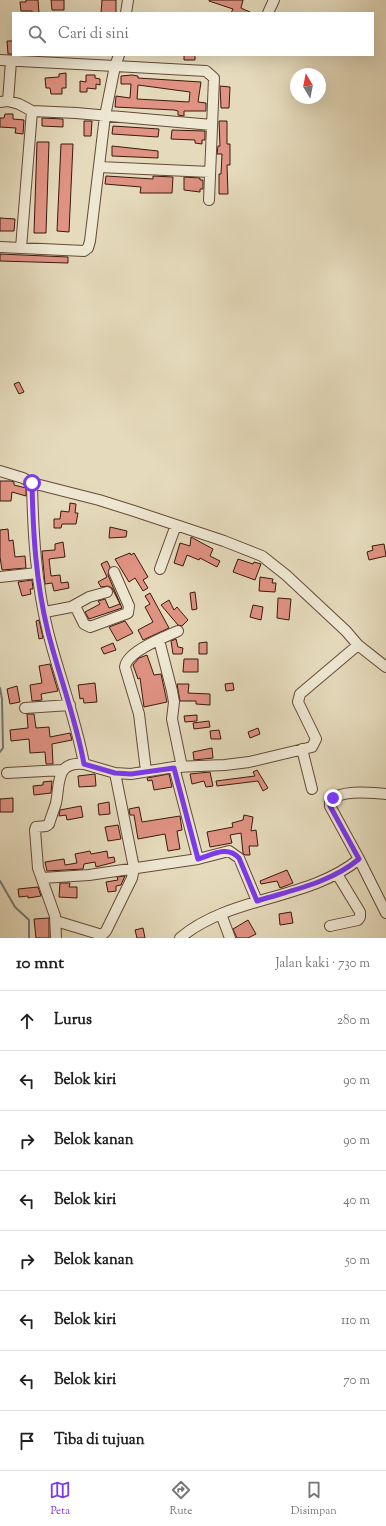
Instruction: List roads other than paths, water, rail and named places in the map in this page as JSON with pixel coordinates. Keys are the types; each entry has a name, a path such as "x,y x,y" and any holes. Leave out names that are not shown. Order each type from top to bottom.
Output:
{"street":[{"path":"126,12 128,0"},
{"path":"268,12 274,0"},
{"path":"0,247 84,251 88,248 98,166 115,66 119,56"},
{"path":"0,60 206,71 210,73 214,78 214,84 209,200"},
{"path":"11,61 4,102 20,104 32,111 212,125"},
{"path":"22,248 32,111"},
{"path":"98,166 210,172"},
{"path":"0,471 23,478 32,483 98,500 176,525 224,541 262,556 315,601 358,644 386,667"},
{"path":"32,483 36,573 48,632 70,704 84,764"},
{"path":"160,569 176,525"},
{"path":"71,607 76,608 84,624 90,627 128,612 129,606 114,572"},
{"path":"0,577 36,573"},
{"path":"45,612 71,607 89,597 107,592"},
{"path":"146,771 139,714 125,667 126,662 133,654 178,631"},
{"path":"159,640 174,702 172,719 178,767 198,859"},
{"path":"7,773 62,770 73,764 84,764 115,773 131,774 178,767 225,765 249,762 312,747 316,739 298,702 300,694 358,644"},
{"path":"25,708 70,704"},
{"path":"302,750 312,788"},
{"path":"56,938 56,922 38,868 35,830 39,826 46,826 49,824 62,770"},
{"path":"56,922 102,936 106,931 132,878 134,868 115,773"},
{"path":"386,794 360,792 341,795 330,801 330,806 386,913"},
{"path":"42,878 89,875 198,859 224,851 234,853 239,858 257,901"},
{"path":"180,938 193,928 221,914 313,884 337,874 359,859"},
{"path":"330,926 358,920 360,917 360,912 337,874"},
{"path":"221,914 230,938"}],"waterway":[{"path":"0,688 2,699 3,748 0,752"},
{"path":"0,881 15,907 29,920 29,938"}]}
